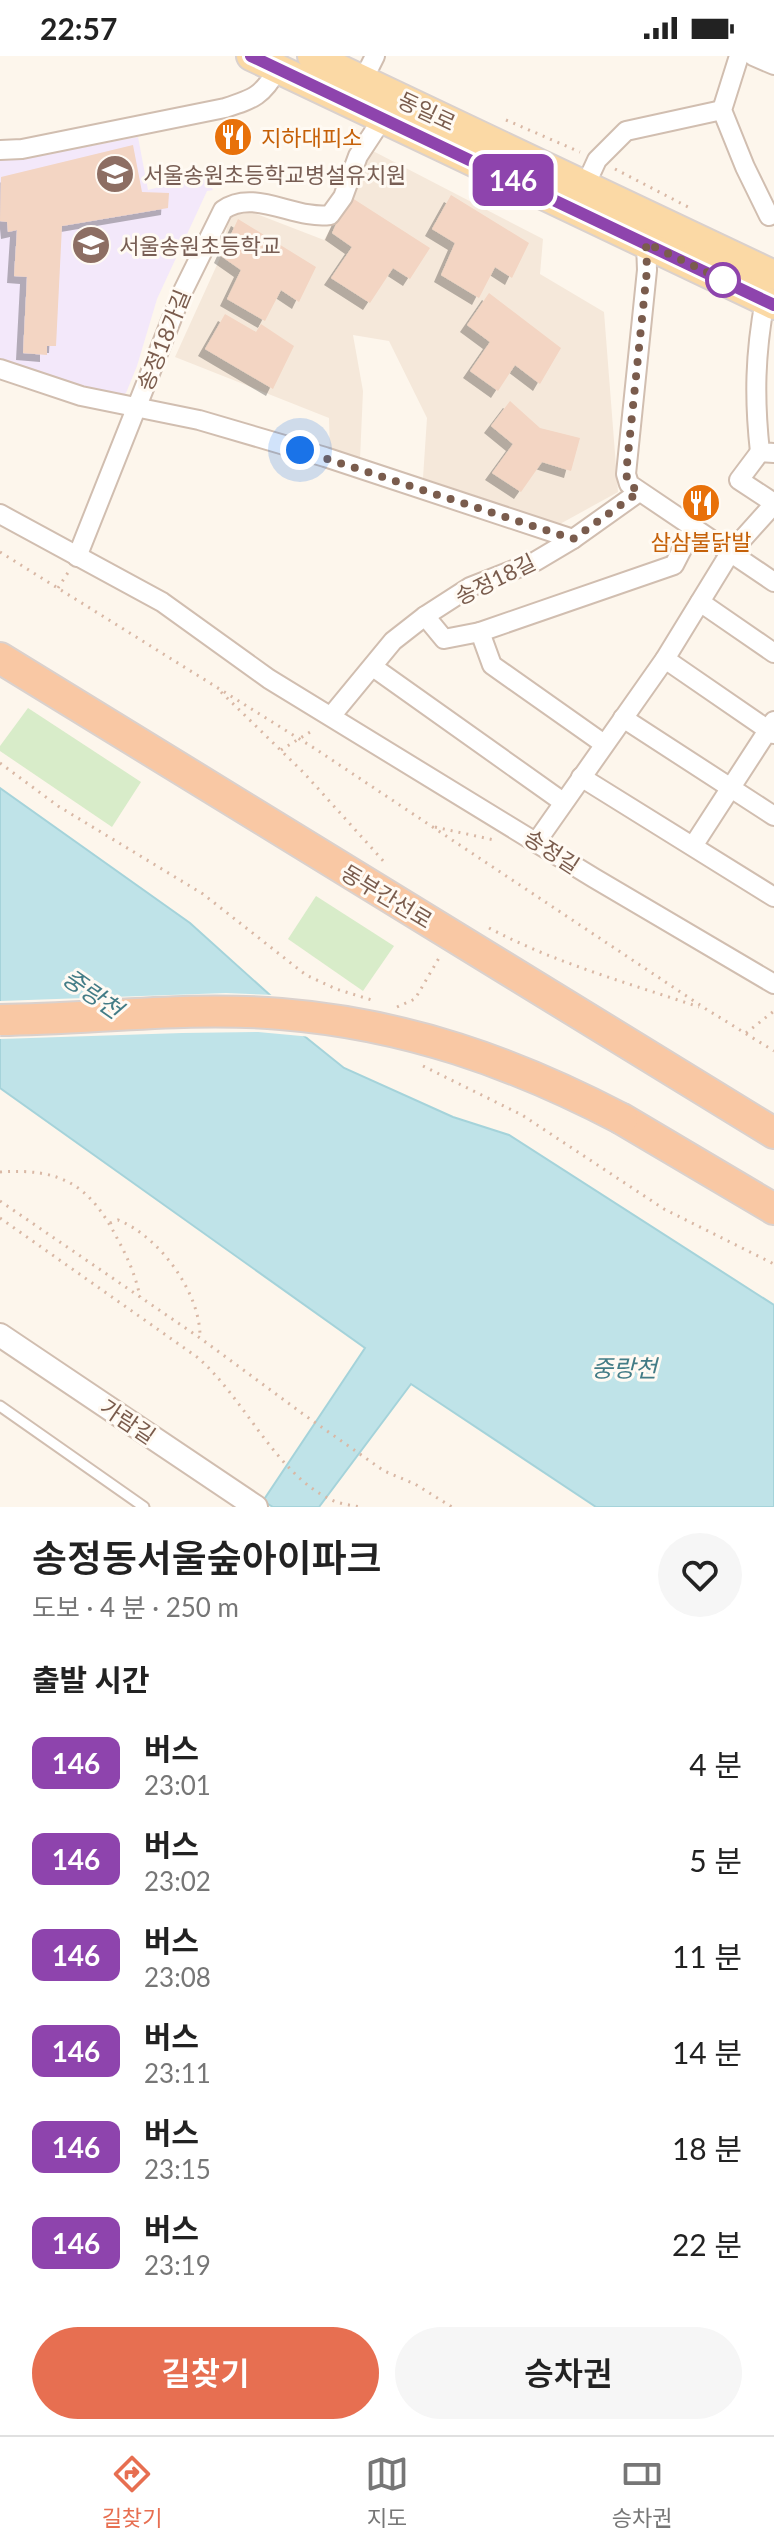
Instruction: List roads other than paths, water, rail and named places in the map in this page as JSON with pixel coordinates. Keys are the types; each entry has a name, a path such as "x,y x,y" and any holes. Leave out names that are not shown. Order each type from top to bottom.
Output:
{"highway":[{"name":"동부간선로","path":"0,658 774,1133"},
{"path":"0,1020 228,1012 279,1014 361,1024 453,1046 504,1064 622,1119 774,1209"}],"main road":[{"name":"동일로","path":"251,56 646,243 771,293"},
{"name":"동일로","path":"312,56 369,68 585,186 771,293"}],"street":[{"path":"739,56 722,110 745,167 772,215"},
{"path":"753,56 774,65"},
{"path":"0,150 22,149 225,108 255,98 268,86 278,68"},
{"path":"585,186 597,160 626,131 722,110"},
{"name":"동일로","path":"337,206 358,156 383,118"},
{"name":"송정18가길","path":"77,557 182,293 223,210 233,203 248,201 316,217 330,215 337,206"},
{"path":"646,243 647,270 626,474 629,484 774,582"},
{"path":"537,841 665,659 730,553 774,504 739,480 767,452 755,401 756,348 771,293"},
{"name":"송정18가길","path":"0,369 81,396 199,420 311,453 573,539"},
{"name":"송정18길","path":"332,715 393,641 425,616 470,587 536,561 639,492"},
{"path":"0,514 77,557"},
{"path":"425,616 444,639 480,632 674,565 693,528"},
{"name":"송정길","path":"77,557 162,602 269,679 774,984"},
{"path":"700,602 774,653"},
{"path":"480,632 492,665 604,744"},
{"path":"665,659 772,728 693,846"},
{"path":"373,667 563,802"},
{"path":"623,718 774,816"},
{"path":"581,777 774,897"},
{"name":"가람길","path":"0,1335 256,1507"}],"lane":[{"path":"0,1406 144,1507"}],"water":[{"name":"중랑천","path":"0,788 190,923 271,996 303,1035 344,1068 453,1117 509,1135 774,1305 774,1507 596,1507 411,1384 319,1507 273,1507 263,1501 365,1348 0,1088"}],"place":[{"name":"지하대피소","path":"233,137"},
{"name":"서울송원초등학교병설유치원","path":"115,174"},
{"name":"서울송원초등학교","path":"91,245"},
{"name":"삼삼불닭발","path":"701,503"}]}
